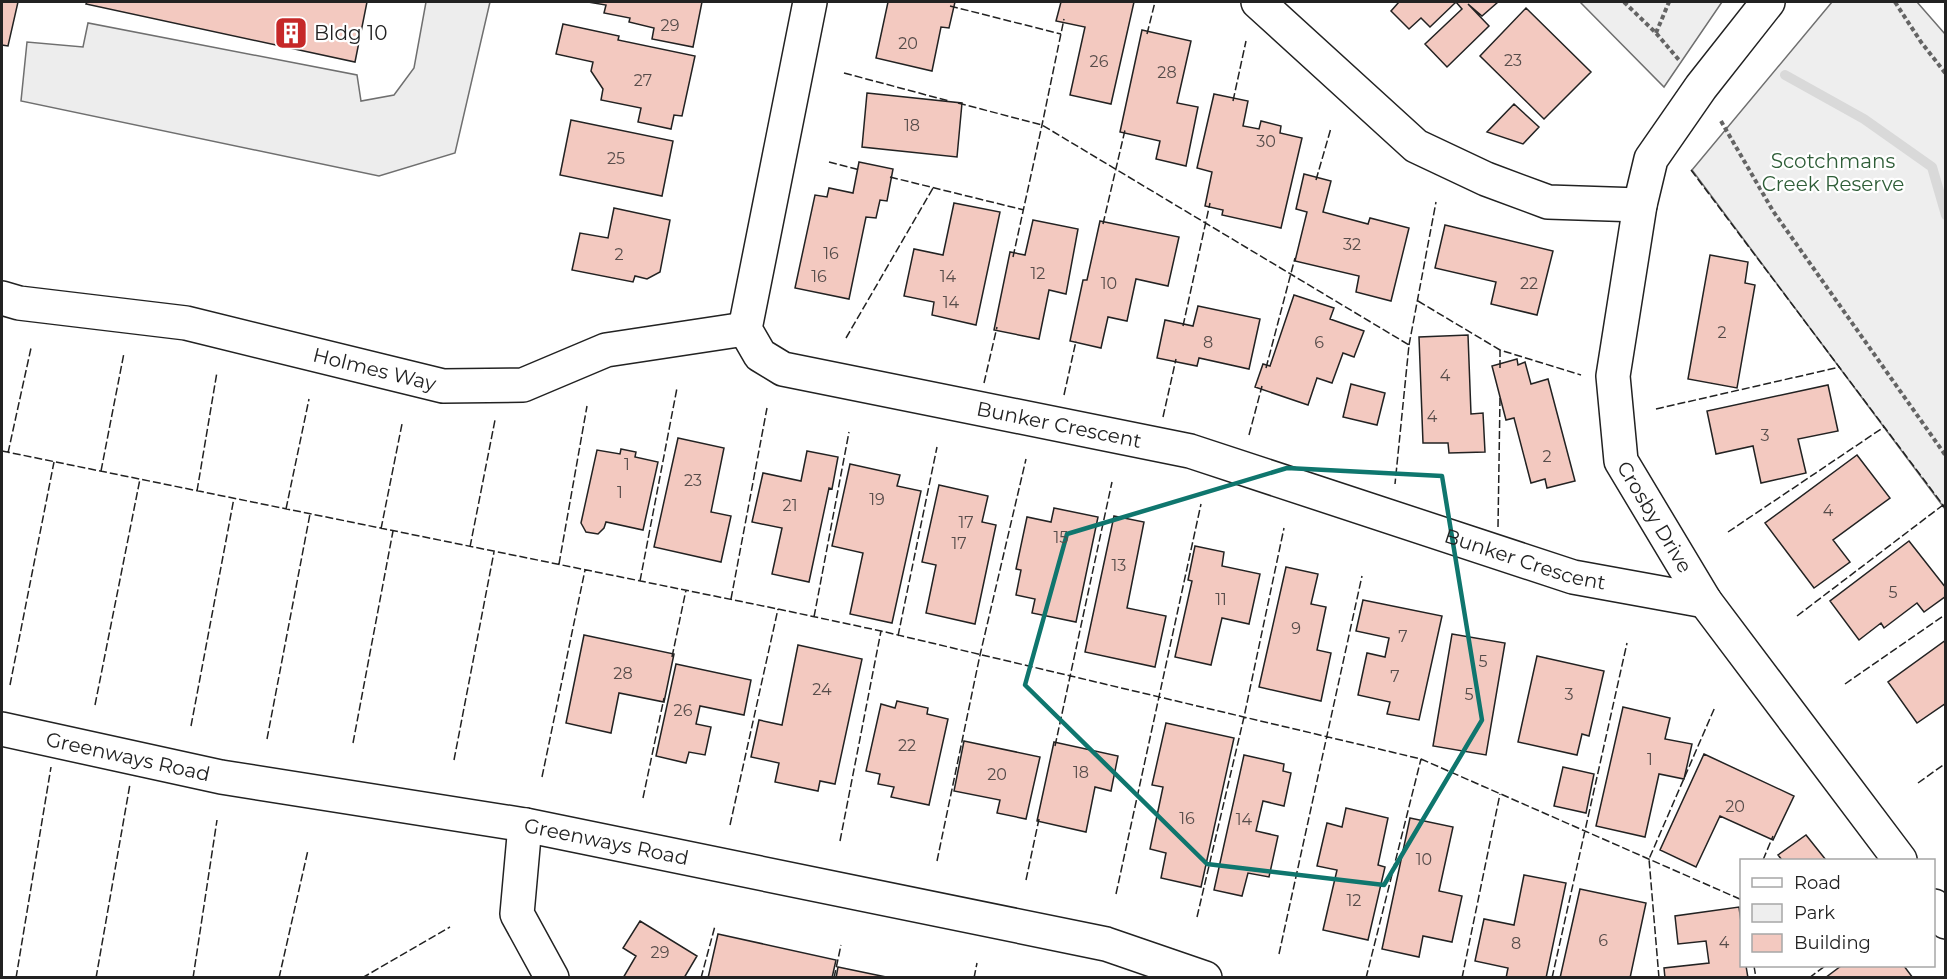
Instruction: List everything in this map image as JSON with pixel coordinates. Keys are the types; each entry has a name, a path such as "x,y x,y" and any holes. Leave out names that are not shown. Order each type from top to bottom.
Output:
{"street":[{"path":"745,329 810,2"},
{"path":"1258,2 1416,146 1486,179 1548,202 1640,205"},
{"name":"Crosby Drive","path":"1768,2 1701,87 1651,159 1640,205 1613,375 1621,461 1705,601 1898,859"},
{"name":"Holmes Way","path":"2,298 20,303 186,323 443,386 523,386 606,350 745,329"},
{"name":"Bunker Crescent","path":"745,329 760,355 783,369 1190,451 1573,577 1705,601"},
{"name":"Greenways Road","path":"2,729 221,777 525,825 1106,944 1205,978"},
{"path":"525,825 517,914 552,978"},
{"path":"1935,907 1946,922"}],"path":[{"path":"1624,2 1656,33 1701,87 1773,211 1946,456"},
{"path":"1656,33 1669,2"},
{"path":"1895,2 1921,42 1946,74"}],"highlighted area":[{"path":"1287,468 1442,476 1482,720 1384,885 1207,864 1025,685 1067,534"}],"green space":[{"path":"1580,2 1722,2 1664,87"},
{"name":"Scotchmans Creek Reserve","path":"1832,2 1917,2 1945,34 1945,509 1692,170"}],"shaded area":[{"path":"426,2 490,2 455,153 379,176 21,101 27,42 83,47 88,23 357,75 361,101 394,95 414,68"}],"building":[{"path":"2,2 18,2 8,46 2,45"},
{"name":"Bldg 10","path":"87,2 367,2 355,62 86,4"},
{"path":"588,2 702,2 693,47 652,39 654,28 629,22 630,18 604,13 606,5"},
{"path":"888,2 955,2 949,28 941,27 932,71 876,58"},
{"path":"1061,2 1134,2 1111,104 1070,95 1085,27 1056,21"},
{"path":"1399,2 1456,2 1430,27 1421,18 1409,29 1391,11"},
{"path":"1456,2 1498,2 1482,16 1468,4 1489,26 1447,67 1425,44 1462,9"},
{"path":"1526,8 1591,72 1544,119 1480,56"},
{"path":"563,24 619,36 618,40 695,56 682,116 674,115 671,129 638,122 641,108 601,100 603,89 591,71 593,62 556,54"},
{"path":"1142,30 1191,41 1177,103 1198,107 1186,166 1156,159 1160,141 1120,132"},
{"path":"867,93 962,103 957,157 862,147"},
{"path":"1214,94 1248,101 1243,126 1259,129 1261,121 1281,126 1280,133 1302,138 1281,228 1222,215 1223,210 1205,206 1212,172 1197,168"},
{"path":"1514,104 1539,127 1523,144 1487,132"},
{"path":"571,120 673,141 662,196 560,175"},
{"path":"859,162 893,169 887,201 880,200 876,218 866,217 849,299 795,288 815,195 827,197 829,188 853,193"},
{"path":"1304,174 1331,181 1323,212 1368,224 1370,218 1409,228 1391,301 1356,292 1359,276 1295,261 1307,212 1296,209"},
{"path":"954,203 1000,212 976,325 932,315 934,302 904,296 914,249 943,255"},
{"path":"614,208 670,220 660,272 647,279 635,276 633,282 572,270 580,233 608,238"},
{"path":"1033,220 1078,229 1066,294 1049,290 1039,339 994,330 1010,252 1025,255"},
{"path":"1100,221 1179,237 1168,286 1136,279 1127,321 1108,317 1101,348 1070,341 1083,280 1087,280"},
{"path":"1445,225 1553,251 1537,315 1491,304 1496,282 1435,268"},
{"path":"1710,255 1748,262 1745,283 1755,285 1737,388 1688,379"},
{"path":"1294,295 1334,308 1330,319 1364,331 1354,357 1343,353 1332,383 1317,378 1308,405 1255,387 1263,364 1270,366"},
{"path":"1198,306 1260,319 1249,369 1199,358 1197,366 1157,358 1165,320 1193,326"},
{"path":"1468,335 1471,414 1483,413 1485,452 1449,453 1448,443 1423,443 1419,337"},
{"path":"1517,359 1518,365 1525,362 1531,384 1548,379 1575,481 1547,488 1545,479 1531,483 1514,418 1506,420 1492,366"},
{"path":"1351,384 1385,393 1377,425 1343,417"},
{"path":"1828,385 1838,431 1798,439 1806,473 1761,483 1753,446 1716,454 1707,411"},
{"path":"678,438 724,448 711,512 731,516 721,562 654,547"},
{"path":"621,449 636,452 635,457 658,462 643,530 606,522 598,534 586,532 581,523 597,450 620,454"},
{"path":"807,451 838,457 809,582 772,574 782,528 752,522 763,473 801,481"},
{"path":"1857,455 1890,498 1833,540 1850,562 1814,588 1765,523"},
{"path":"850,464 900,475 897,486 921,491 892,623 850,614 863,553 832,546"},
{"path":"939,485 988,496 982,522 996,525 975,624 926,613 936,565 922,562"},
{"path":"1054,508 1098,517 1076,622 1032,613 1035,599 1016,595 1021,570 1016,569 1027,517 1051,522"},
{"path":"1114,516 1144,522 1127,608 1166,616 1155,667 1085,652"},
{"path":"1909,541 1946,588 1946,596 1924,612 1917,603 1884,628 1881,623 1859,640 1830,601"},
{"path":"1195,546 1224,552 1222,566 1260,574 1249,624 1222,618 1211,665 1175,657 1192,581 1188,580"},
{"path":"1286,567 1318,574 1311,604 1326,607 1317,650 1331,653 1321,701 1259,687"},
{"path":"1363,600 1442,616 1419,720 1387,714 1390,702 1358,695 1367,653 1385,657 1389,638 1356,631"},
{"path":"1452,634 1505,643 1486,755 1433,746"},
{"path":"584,635 674,654 664,702 619,693 611,733 566,723"},
{"path":"1946,640 1946,703 1917,723 1888,682"},
{"path":"798,645 862,659 835,784 820,781 818,791 775,782 779,763 751,757 759,720 782,725"},
{"path":"1537,656 1604,671 1589,736 1582,734 1577,755 1518,742"},
{"path":"676,664 751,680 744,715 700,706 696,724 711,727 705,755 689,752 686,763 656,756"},
{"path":"897,701 928,708 927,714 948,719 929,805 891,797 894,787 878,784 880,774 866,771 881,704 895,708"},
{"path":"1623,707 1670,718 1665,739 1692,744 1684,779 1659,774 1645,837 1596,826"},
{"path":"1166,723 1234,738 1201,887 1161,878 1166,853 1150,849 1163,787 1152,785"},
{"path":"964,741 1040,757 1026,819 997,813 1000,800 954,791"},
{"path":"1054,742 1118,756 1111,791 1095,787 1086,832 1037,821"},
{"path":"1704,754 1794,796 1773,840 1720,816 1696,867 1660,850"},
{"path":"1244,755 1284,764 1283,771 1291,773 1284,806 1263,801 1256,831 1278,836 1269,877 1248,873 1242,896 1214,890"},
{"path":"1563,767 1594,774 1586,813 1554,806"},
{"path":"1346,808 1388,818 1378,865 1385,867 1368,940 1323,930 1337,870 1317,866 1327,823 1342,827"},
{"path":"1410,818 1453,827 1439,891 1462,896 1452,942 1423,936 1419,957 1382,949"},
{"path":"1806,835 1825,859 1781,859 1778,855"},
{"path":"1524,875 1566,883 1546,978 1506,978 1508,968 1475,961 1484,919 1514,925"},
{"path":"1580,889 1646,903 1630,978 1560,978"},
{"path":"1739,907 1740,967 1746,967 1748,978 1665,978 1664,968 1709,963 1706,941 1678,944 1675,916"},
{"path":"640,921 697,956 684,978 623,978 636,956 623,948"},
{"path":"718,934 836,960 832,978 708,978"},
{"path":"838,967 891,978 836,978"},
{"path":"1840,967 1905,967 1913,978 1825,978"}],"waterway":[{"path":"1785,75 1864,119 1932,167 1946,215"}],"fence":[{"path":"1147,34 1155,2"},
{"path":"950,6 1061,34"},
{"path":"1013,257 1064,19"},
{"path":"1233,101 1246,41"},
{"path":"844,73 949,101"},
{"path":"958,103 1042,125 1409,345 1395,484"},
{"path":"1316,180 1331,128"},
{"path":"1103,224 1125,130"},
{"path":"829,162 860,170"},
{"path":"1691,170 1946,509"},
{"path":"890,177 1024,210"},
{"path":"846,338 933,188"},
{"path":"1409,345 1436,202"},
{"path":"1183,326 1210,203"},
{"path":"1266,368 1295,258"},
{"path":"1418,301 1500,350"},
{"path":"984,383 997,327"},
{"path":"1064,395 1076,341"},
{"path":"8,453 31,348"},
{"path":"1500,368 1500,350 1581,375"},
{"path":"101,471 124,353"},
{"path":"1163,417 1176,359"},
{"path":"1656,409 1840,367"},
{"path":"197,491 217,372"},
{"path":"1249,435 1262,386"},
{"path":"640,581 677,388"},
{"path":"1498,527 1500,398"},
{"path":"286,509 309,399"},
{"path":"559,564 587,406"},
{"path":"731,599 767,408"},
{"path":"470,547 495,420"},
{"path":"381,529 402,424"},
{"path":"1728,532 1884,427"},
{"path":"814,617 849,432"},
{"path":"898,636 937,447"},
{"path":"2,451 881,631 1421,759 1740,899"},
{"path":"937,861 980,655 1026,459"},
{"path":"10,685 54,462"},
{"path":"95,705 140,479"},
{"path":"1055,746 1112,482"},
{"path":"191,726 234,498"},
{"path":"1116,894 1201,504"},
{"path":"1797,616 1943,505"},
{"path":"267,739 310,514"},
{"path":"1197,917 1244,717 1284,528"},
{"path":"353,743 393,531"},
{"path":"454,760 494,552"},
{"path":"542,777 585,570"},
{"path":"1279,954 1362,576"},
{"path":"672,657 686,590"},
{"path":"730,825 778,609"},
{"path":"1845,684 1946,614"},
{"path":"840,841 881,631"},
{"path":"1552,978 1627,643"},
{"path":"643,798 664,698"},
{"path":"1659,978 1649,859 1715,707"},
{"path":"1366,978 1421,759"},
{"path":"1918,783 1946,763"},
{"path":"16,978 51,767"},
{"path":"96,978 130,784"},
{"path":"1462,978 1500,794"},
{"path":"1026,880 1039,819"},
{"path":"193,978 217,820"},
{"path":"1763,859 1773,836"},
{"path":"279,978 308,850"},
{"path":"701,978 715,926"},
{"path":"362,978 450,927"},
{"path":"834,978 841,945"},
{"path":"974,978 977,963"},
{"path":"1754,967 1756,978"},
{"path":"1809,978 1824,967"}],"place":[{"name":"Bldg 10","path":"291,33"}]}
